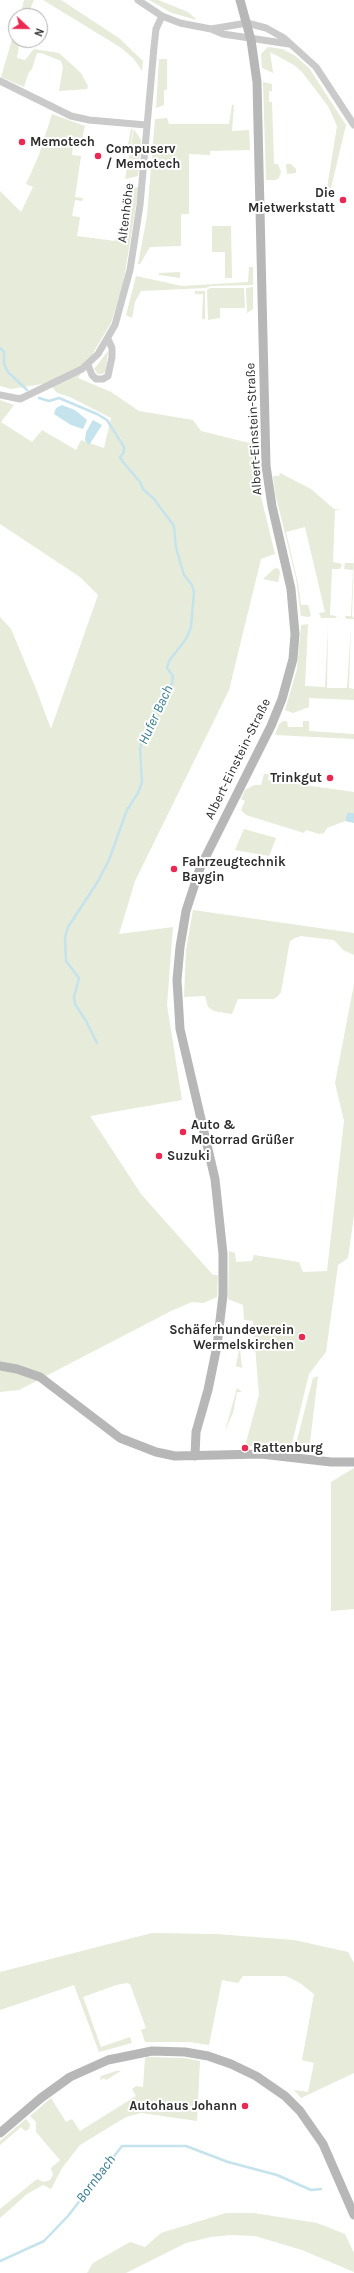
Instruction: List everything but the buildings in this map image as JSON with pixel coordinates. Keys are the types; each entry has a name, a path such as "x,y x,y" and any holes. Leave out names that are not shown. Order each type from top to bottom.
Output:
{"street":[{"path":"138,0 162,16 180,23 211,29 223,34 252,40 272,40 289,44"},
{"name":"Albert-Einstein-Straße","path":"194,1456 194,1440 208,1390 217,1346 222,1304 223,1254 215,1179 180,1029 177,986 180,947 186,911 205,857 266,737 282,699 293,659 295,634 292,589 272,506 266,466 258,102 252,40 240,0"},
{"name":"Altenhöhe","path":"0,396 20,399 72,374 88,365 98,354 108,339 121,307 130,270 140,205 146,125 155,41 162,16"},
{"path":"211,29 247,23 266,28 284,38 316,67 354,125"},
{"path":"0,81 71,116 88,120 146,125"},
{"path":"88,365 94,377 103,379 108,376 112,357 112,348 108,339"},
{"path":"0,1366 17,1369 40,1377 107,1429 134,1445 156,1452 194,1456 245,1454 331,1462 354,1462"},
{"path":"0,2133 41,2098 70,2077 108,2060 152,2051 185,2052 208,2056 231,2064 256,2076 285,2096 300,2111 323,2144 354,2215"}],"green space":[{"path":"24,0 34,0 30,8 22,8"},
{"path":"43,0 61,0 119,38 143,61 142,71 134,59 120,47"},
{"path":"149,0 158,0 188,12 197,20 172,13"},
{"path":"268,47 282,49 294,55 309,68 346,125 331,188 327,188 337,126 328,106 302,72 294,65 270,52 273,73 262,68 261,54"},
{"path":"10,48 19,48 17,58 25,60 34,49 59,53 81,73 88,86 87,89 59,91 63,67 61,61 41,53 37,53 24,87 1,77"},
{"path":"159,59 167,59 167,90 164,90 164,105 156,108"},
{"path":"263,82 272,84 272,91 269,91 269,102 272,102 274,164 278,164 281,172 279,178 275,180 266,180"},
{"path":"232,105 234,105 232,131 249,130 250,150 210,151 210,155 189,154 189,214 181,214 181,246 150,247 140,264 138,264 147,216 155,119 167,118 169,124 229,124"},
{"path":"52,114 85,126 80,147 73,146 72,155 81,156 75,197 83,198 82,201 75,200 72,216 80,217 77,236 115,241 120,228 125,189 139,187 123,285 111,323 78,378 111,392 139,411 193,420 201,431 257,445 261,497 275,554 261,559 229,690 135,881 119,934 173,927 167,1005 182,1100 90,1116 141,1194 213,1275 218,1275 217,1297 203,1303 192,1302 171,1311 19,1390 0,1392 0,617 11,629 51,729 98,595 80,577 0,524 0,400 14,405 1,422 32,442 42,430 76,450 81,440 104,448 111,418 70,397 57,393 49,383 11,389 0,386 0,191 21,212 33,187 26,184 39,155"},
{"path":"131,129 133,129 129,155 126,154"},
{"path":"134,129 141,140 138,176 125,179"},
{"path":"286,164 291,164 296,169 296,173 287,174"},
{"path":"212,226 231,226 232,278 225,278 225,252 212,252"},
{"path":"249,267 253,267 253,285 211,286 206,288 141,291 135,302 132,318 126,315 136,276 182,286 248,282"},
{"path":"180,272 180,278 159,275 159,273"},
{"path":"253,287 253,309 247,313 246,288"},
{"path":"210,288 244,288 245,308 220,308 220,318 208,320 207,290"},
{"path":"195,291 205,291 205,319 202,319 203,294 195,294"},
{"path":"108,351 106,371 102,374 98,374 94,369"},
{"path":"280,473 311,489 334,509 342,510 335,510 333,562 342,564 340,569 332,569 330,615 337,616 335,618 321,618 319,613 325,612 305,527 286,532 298,583 301,605 308,605 311,615 309,617 301,616 296,578 275,493 273,476 279,476"},
{"path":"345,563 354,563 352,616 354,619 346,619 345,616 351,616 353,570 344,569"},
{"path":"275,568 279,569 280,573 278,582 263,579"},
{"path":"308,624 305,686 325,687 328,625 327,688 347,688 351,626 349,688 354,689 354,700 309,698 309,707 293,713 285,710 297,669 301,625"},
{"path":"283,721 287,721 288,727 303,727 303,721 309,721 309,731 354,734 354,739 275,735 279,724"},
{"path":"264,774 269,774 268,780 354,792 354,813 347,813 345,821 327,828 324,833 319,834 306,830 304,833 246,815 241,810 245,801 241,799 245,790 254,785 261,785"},
{"path":"244,829 276,838 269,856 235,850"},
{"path":"193,910 354,933 354,955 343,950 334,940 301,936 295,938 290,941 281,992 278,996 274,999 238,999 232,1014 214,1011 208,1007 205,996 184,997 186,950"},
{"path":"354,984 354,1215 348,1258 338,1265 326,1352 309,1374 292,1443 286,1448 245,1446 259,1395 253,1321 244,1320 243,1305 228,1299 229,1251 235,1253 236,1262 252,1261 254,1255 299,1262 303,1272 327,1271 344,1121 335,1083"},
{"path":"240,1349 242,1368 236,1366"},
{"path":"318,1376 309,1450 297,1449 297,1440 313,1378"},
{"path":"237,1388 242,1392 237,1392 233,1413 225,1431"},
{"path":"354,1468 354,1609 331,1611 331,1482"},
{"path":"152,1933 216,1934 294,1940 348,1952 354,1963 354,2073 301,2098 294,2090 308,2092 314,2063 302,2060 314,1994 300,1983 286,1976 243,1976 238,1983 222,1980 209,2045 190,2042 145,2042 141,2030 146,2028 130,1984 127,1983 116,1985 83,1997 101,2047 130,2037 132,2043 99,2052 74,1985 0,2010 0,1972"},
{"path":"145,2058 185,2058 200,2061 197,2121 141,2113 126,2117 80,2145 62,2168 51,2189 43,2185 27,2194 0,2218 0,2209 37,2179 44,2182 50,2180 53,2175 51,2168 60,2160 36,2132 36,2122 30,2116 51,2098 66,2122 72,2119 80,2131 136,2096 132,2089 136,2086 143,2087"},
{"path":"116,2071 121,2071 106,2080 104,2078 100,2080 101,2076"},
{"path":"26,2119 30,2124 29,2129 25,2131 21,2127 0,2145 0,2141"},
{"path":"226,2213 254,2213 317,2223 345,2234 354,2253 354,2272 302,2250 255,2236 231,2235 211,2237 186,2243 126,2273 87,2273 93,2263 130,2242 145,2247 161,2233"}],"water":[{"path":"62,405 75,410 87,420 83,429 71,425 54,414 56,408"},
{"path":"93,420 102,425 89,445 85,440 86,432"},
{"path":"347,813 354,813 354,823 345,821"}],"waterway":[{"name":"Hufer Bach","path":"0,348 4,352 4,364 8,372 27,390"},
{"name":"Hufer Bach","path":"39,398 49,401 59,398 97,414 107,420 124,447 124,452 120,457 123,462 174,526 176,548 184,575 192,585 194,592 191,627 186,639 169,661 167,668 173,676 172,684 155,712 143,736 140,749 142,782 138,793 127,810 109,860 97,883 68,927 65,937 66,961 79,978 74,997 75,1004 86,1021 97,1043"},
{"name":"Bornbach","path":"0,2261 44,2241 68,2216 122,2146 186,2146 228,2162 277,2175 311,2190 321,2189"}],"place":[{"name":"Memotech","path":"22,142"},
{"name":"Compuserv / Memotech","path":"98,156"},
{"name":"Die Mietwerkstatt","path":"343,200"},
{"name":"Trinkgut","path":"330,778"},
{"name":"Fahrzeugtechnik Baygin","path":"174,869"},
{"name":"Auto & Motorrad Grüßer","path":"183,1132"},
{"name":"Suzuki","path":"159,1156"},
{"name":"Schäferhundeverein Wermelskirchen","path":"302,1337"},
{"name":"Rattenburg","path":"245,1448"},
{"name":"Autohaus Johann","path":"245,2106"}]}
